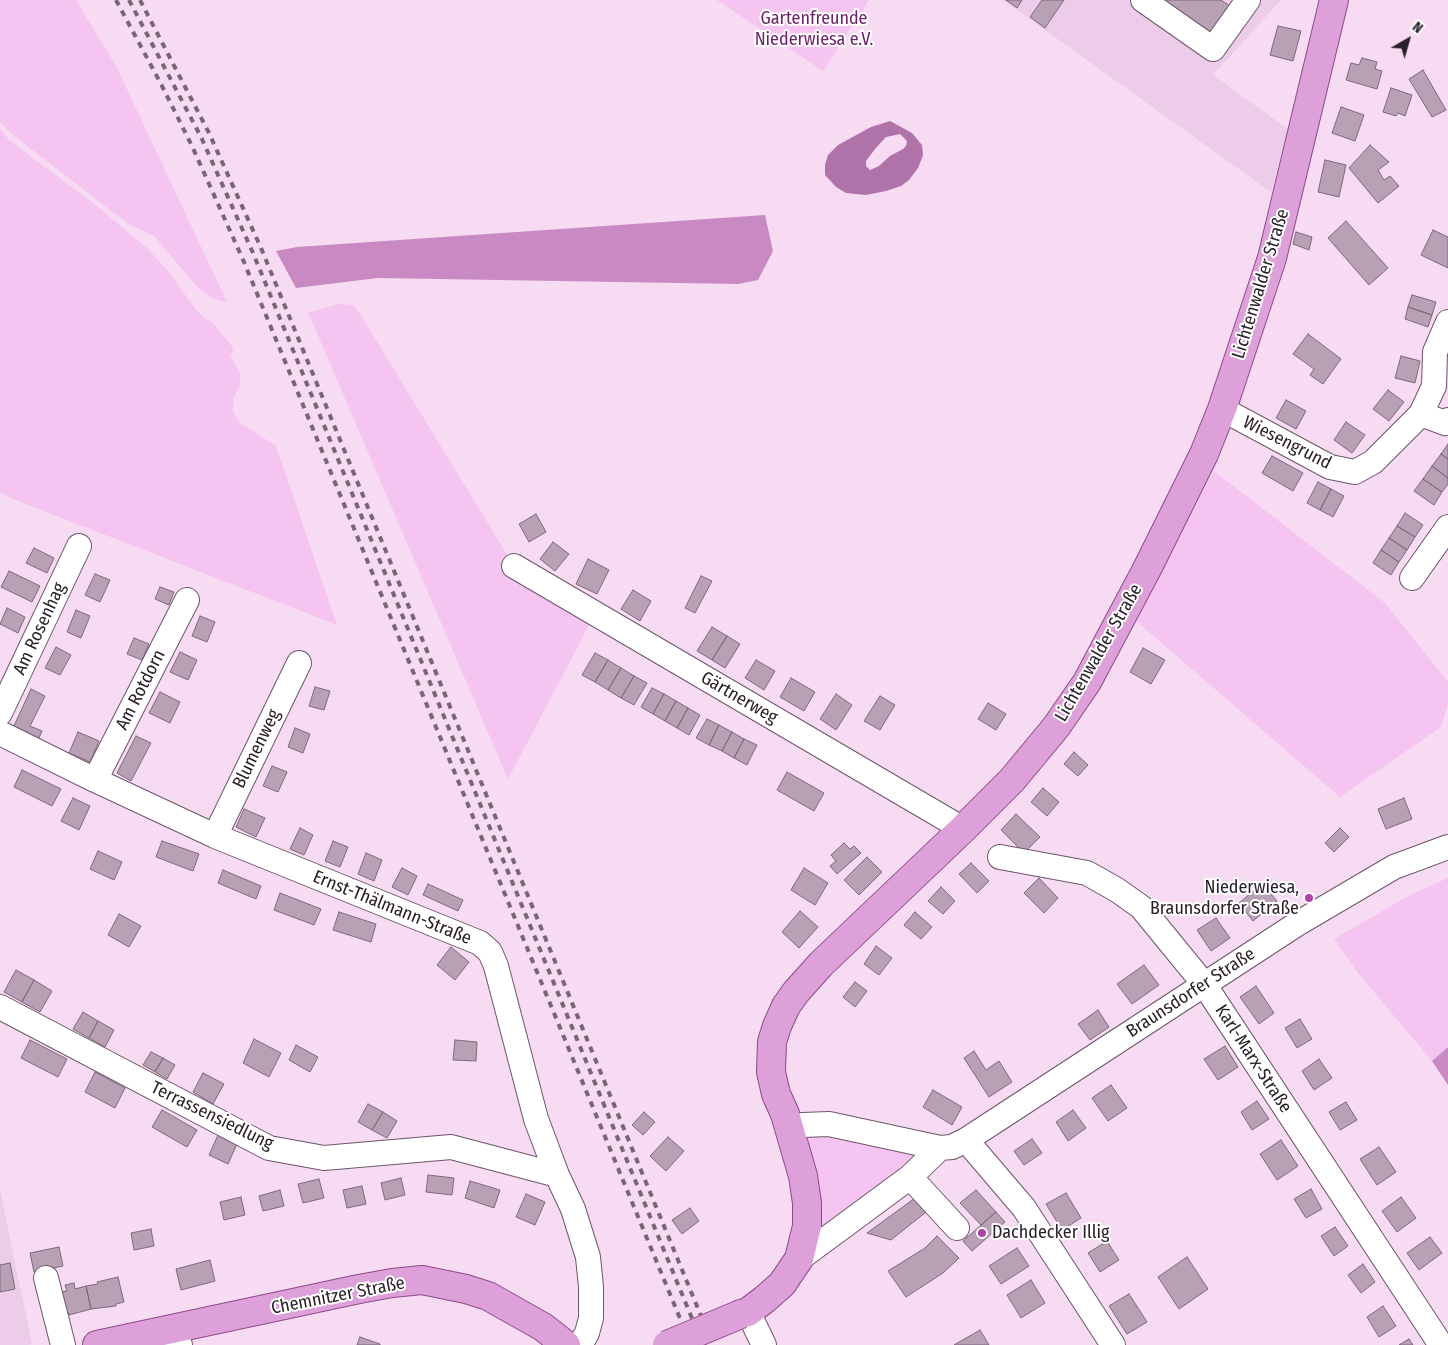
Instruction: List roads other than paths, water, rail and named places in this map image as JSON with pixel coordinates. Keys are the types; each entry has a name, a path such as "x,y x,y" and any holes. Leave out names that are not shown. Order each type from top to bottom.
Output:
{"main road":[{"name":"Lichtenwalder Straße","path":"667,1345 744,1313 782,1284 799,1259 807,1226 807,1203 803,1176 785,1114 776,1094 770,1057 772,1042 786,1006 820,964 1012,780 1056,728 1087,682 1148,567 1204,454 1222,409 1272,258 1334,0"},
{"name":"Chemnitzer Straße","path":"97,1345 164,1340 360,1289 422,1280 466,1288 488,1296 543,1327 566,1345"}],"street":[{"path":"1144,0 1213,49 1248,0"},
{"name":"Wiesengrund","path":"1222,409 1330,467 1355,472 1374,462 1441,391 1435,352 1448,322"},
{"path":"1421,414 1446,423 1448,420"},
{"path":"1412,578 1448,528"},
{"name":"Am Rosenhag","path":"0,713 79,546"},
{"name":"Gärtnerweg","path":"514,566 963,829"},
{"name":"Am Rotdorn","path":"95,780 187,600"},
{"name":"Blumenweg","path":"215,836 299,663"},
{"name":"Ernst-Thälmann-Straße","path":"0,733 215,836 480,943 490,952 496,966 536,1119 557,1175 574,1209 588,1257 591,1287 591,1318 588,1333 580,1345"},
{"name":"Braunsdorfer Straße","path":"790,1131 803,1125 828,1124 940,1148 952,1147 966,1140 1285,932 1394,867 1448,846"},
{"name":"Karl-Marx-Straße","path":"1000,857 1087,873 1117,890 1141,907 1204,984 1441,1345"},
{"name":"Terrassensiedlung","path":"0,1007 269,1148 324,1158 451,1147 557,1175"},
{"path":"966,1140 1024,1208 1112,1345"},
{"name":"Braunsdorfer Straße","path":"799,1259 910,1178 940,1148"},
{"path":"910,1178 957,1228"},
{"path":"46,1278 63,1345"},
{"path":"744,1313 764,1345"}],"railway":[{"path":"116,0 192,146 244,262 691,1345"},
{"path":"129,0 201,137 253,253 703,1345"},
{"path":"140,0 209,133 261,248 713,1345"}],"place":[{"name":"Niederwiesa, Braunsdorfer Straße","path":"1309,898"},
{"name":"Dachdecker Illig","path":"982,1233"}],"park label":[{"name":"Gartenfreunde Niederwiesa e.V.","path":"814,29"}]}
